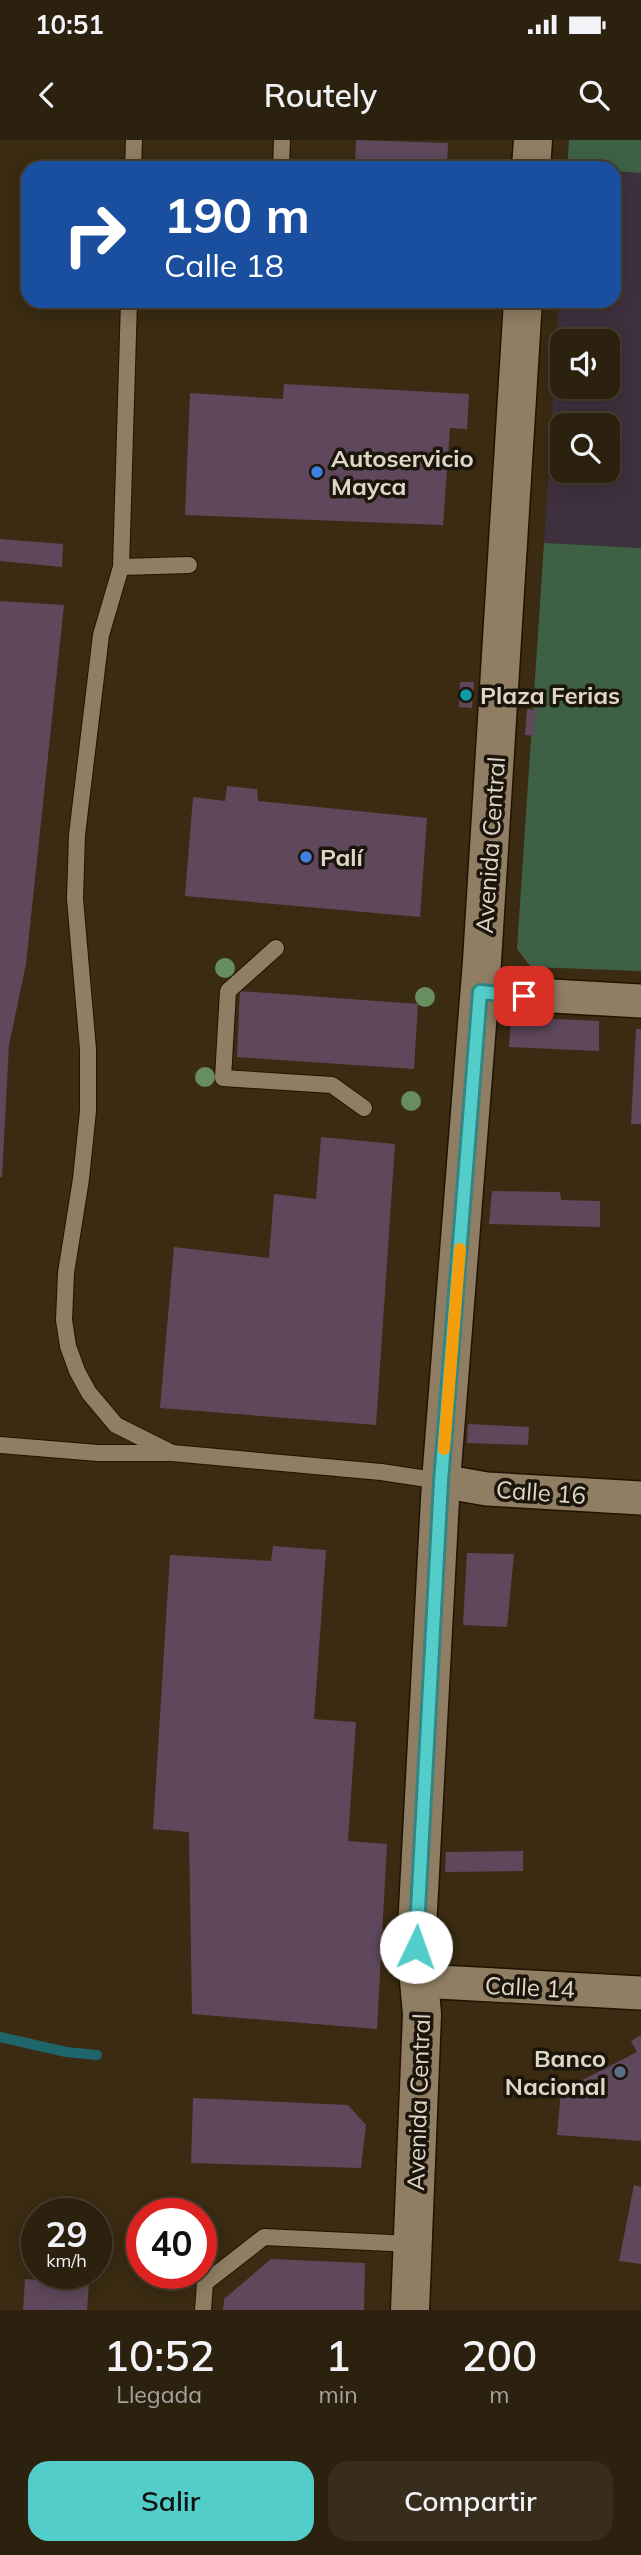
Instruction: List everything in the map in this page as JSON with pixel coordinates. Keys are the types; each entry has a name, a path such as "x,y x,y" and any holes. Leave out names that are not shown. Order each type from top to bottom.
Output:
{"street":[{"path":"532,161 533,140"},
{"name":"Avenida Central","path":"410,2310 422,2014 416,1947 441,1481 480,992 523,308"},
{"path":"480,992 641,1001"},
{"name":"Calle 16","path":"441,1481 487,1489 641,1498"},
{"name":"Calle 14","path":"420,1980 641,1993"}],"lane":[{"path":"133,161 134,140"},
{"path":"281,161 282,140"},
{"path":"129,308 121,567 101,635 77,835 75,899 88,1049 88,1111 81,1179 66,1273 64,1320 76,1371 89,1393 116,1425 172,1453"},
{"path":"121,567 189,565"},
{"path":"276,948 228,991 223,1079 332,1085 364,1108"},
{"path":"0,1445 98,1453 172,1453 380,1472 441,1481"},
{"path":"203,2310 205,2283 264,2237 412,2245"}],"shaded area":[{"path":"621,172 641,173 641,548 544,543 550,446 550,483 620,483 620,413 552,413 553,399 620,399 620,329 557,329 559,308 621,308"}],"green space":[{"path":"569,140 641,140 641,173 621,172 621,161 568,161"},
{"path":"544,543 641,548 641,971 531,967 517,949"}],"building":[{"path":"356,140 448,143 447,161 355,161"},
{"name":"Autoservicio Mayca","path":"284,384 469,394 467,429 450,428 443,525 185,515 190,393 283,399"},
{"path":"0,539 63,544 62,567 0,561"},
{"path":"0,601 64,605 26,964 9,1045 2,1177 0,1177"},
{"name":"Plaza Ferias","path":"460,682 474,682 472,708 459,707"},
{"path":"527,709 536,710 534,736 525,735"},
{"name":"Palí","path":"227,786 257,789 258,801 427,818 420,917 185,896 193,797 225,801"},
{"path":"240,991 418,1004 414,1069 237,1057"},
{"path":"511,1017 599,1021 599,1051 509,1047"},
{"path":"636,1029 641,1029 641,1124 631,1124"},
{"path":"321,1137 395,1144 376,1425 160,1408 174,1247 269,1258 274,1194 316,1199"},
{"path":"492,1191 560,1192 561,1200 600,1201 600,1227 489,1224"},
{"path":"468,1424 529,1427 528,1445 467,1443"},
{"path":"273,1546 326,1550 314,1719 356,1722 348,1841 387,1844 377,2029 192,2014 189,1832 153,1829 170,1555 271,1561"},
{"path":"467,1553 514,1554 507,1627 463,1625"},
{"path":"523,1851 523,1871 445,1872 446,1852"},
{"name":"Banco Nacional","path":"641,2035 641,2141 557,2135 561,2091 637,2052 631,2041"},
{"path":"193,2098 348,2105 366,2125 361,2168 191,2163"},
{"path":"634,2185 641,2187 641,2264 619,2261"},
{"path":"271,2259 365,2263 364,2310 223,2310 224,2299"},
{"path":"24,2289 89,2289 87,2310 23,2310"}],"waterway":[{"path":"0,2037 66,2052 97,2055"}],"slow traffic":[{"path":"444,1449 460,1249"}],"place":[{"name":"Autoservicio Mayca","path":"317,472"},
{"name":"Plaza Ferias","path":"466,695"},
{"name":"Palí","path":"306,857"},
{"name":"Banco Nacional","path":"620,2072"}],"route":[{"path":"416,1947 441,1481 480,992 524,996"}]}
